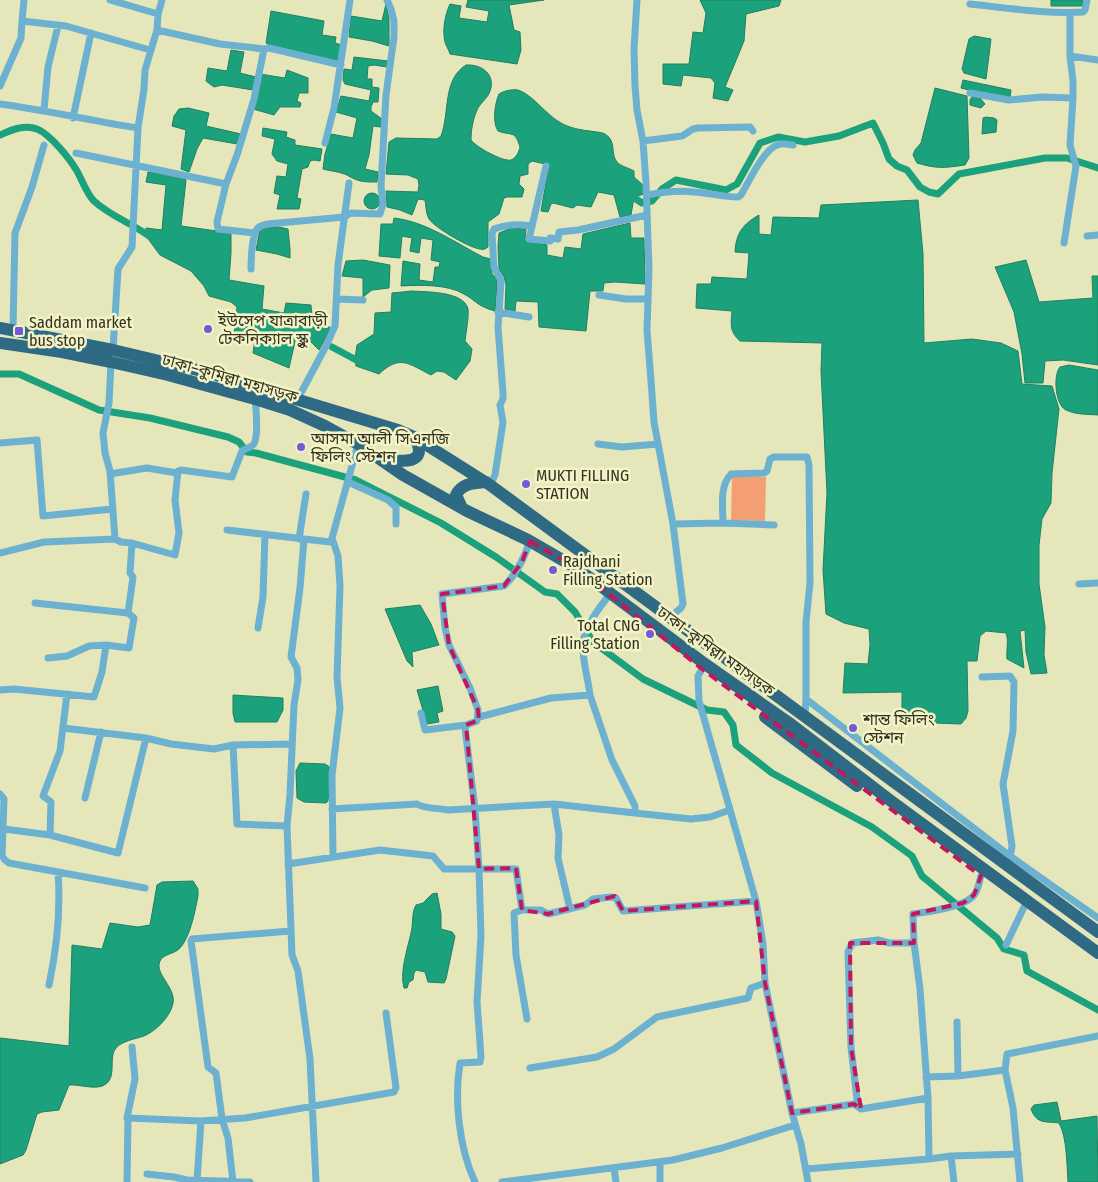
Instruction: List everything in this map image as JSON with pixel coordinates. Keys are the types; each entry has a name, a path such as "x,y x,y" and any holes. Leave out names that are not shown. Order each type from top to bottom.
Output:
{"highway":[{"name":"ঢাকা–কুমিল্লা মহাসড়ক","path":"0,328 13,329 112,356 168,375 290,410 358,444 403,475 462,508 530,542 578,570 1098,953"},
{"name":"ঢাকা–কুমিল্লা মহাসড়ক","path":"0,344 112,356 206,372 398,430 414,437 488,484 804,716 1009,861 1098,932"},
{"path":"376,456 401,462 414,460 418,450 414,437"},
{"path":"462,508 456,494 460,488 470,484 488,484"},
{"path":"610,594 702,669 858,787 1098,961"}],"street":[{"path":"0,86 21,38 24,0"},
{"path":"110,0 158,14"},
{"path":"115,539 110,474 105,453 104,433 109,403 118,268 132,247 133,241 138,128 145,70 162,0"},
{"path":"325,143 334,108 350,0"},
{"path":"251,268 250,259 255,233 260,226 344,217 350,213 380,214 382,210 381,186 386,95 394,37 394,21 387,0"},
{"path":"637,0 634,49 635,86 643,141 647,195 647,330 651,388 654,422 673,524 683,604 670,617"},
{"path":"1024,9 1025,0"},
{"path":"970,4 1070,13 1086,10 1087,0"},
{"path":"1064,243 1076,166 1070,151 1074,81 1070,56 1070,13"},
{"path":"22,20 66,26 150,50"},
{"path":"44,110 48,67 58,26"},
{"path":"156,30 220,44 269,48 298,56 327,60 341,65"},
{"path":"73,118 91,34"},
{"path":"255,233 218,229 217,222 226,184 254,99 264,49"},
{"path":"1070,56 1098,60"},
{"path":"970,93 1009,100 1042,97 1073,98"},
{"path":"0,104 44,110 73,118 138,128"},
{"path":"643,141 682,136 692,129 698,128 750,127 753,131"},
{"path":"647,195 676,191 695,192 712,196 738,197 764,155 772,147 780,144 793,145"},
{"path":"13,329 14,233 32,187 44,145"},
{"path":"76,153 226,184"},
{"path":"546,166 529,239 550,241 550,238 558,239 559,232 578,230 647,215"},
{"path":"296,399 331,337 335,326 338,266 348,183"},
{"path":"488,484 494,475 503,422 500,405 503,393 498,312 501,281 494,267 492,243 494,229 513,224 531,226"},
{"path":"1088,236 1098,235"},
{"path":"599,295 626,299 648,299"},
{"path":"337,299 362,300"},
{"path":"498,312 530,317"},
{"path":"110,474 147,468 177,473 181,470 232,477 245,449 252,446 255,442 257,415 255,399"},
{"path":"0,443 37,440 43,516 112,509"},
{"path":"227,530 330,542 358,444"},
{"path":"598,444 622,447 658,444"},
{"path":"723,523 724,487 726,479 731,474 764,473 767,471 770,459 774,457 807,457 809,465 810,582 806,622 806,699 804,716"},
{"path":"0,553 44,542 115,539 174,555 179,533 175,500 177,473"},
{"path":"348,482 388,500 396,507 396,524"},
{"path":"306,494 301,539 300,588 291,657 297,668 298,680 294,705 287,826 292,955 298,971 310,1059 316,1182"},
{"path":"673,524 774,525"},
{"path":"258,628 263,597 265,534"},
{"path":"332,538 338,556 340,586 337,676 340,708 332,775 334,857"},
{"path":"479,717 470,688 449,644 445,628 442,594 504,586 511,580 522,562 530,542"},
{"path":"128,613 133,577 130,573 132,543"},
{"path":"1079,584 1098,583"},
{"path":"610,594 599,609 584,637 584,660 590,695 612,760 635,806 634,813"},
{"path":"35,603 128,613 134,618 129,648 106,645 89,646 67,656 48,658"},
{"path":"0,690 14,689 94,697 102,672 106,645"},
{"path":"702,669 698,676 699,701 756,901 763,944 765,983 808,1182"},
{"path":"982,676 1010,676 1014,682 1013,731 1003,784 1012,846 1009,861"},
{"path":"50,835 51,802 43,796 60,751 67,694"},
{"path":"421,713 425,730 466,725 478,721 479,717 551,698 590,695"},
{"path":"806,699 1009,861 1098,918"},
{"path":"466,725 479,869 480,935 477,1002 481,1057 480,1062 477,1063 460,1063 458,1083 463,1147 468,1167 475,1182"},
{"path":"63,728 146,738 214,749 233,745 292,744"},
{"path":"85,798 101,732"},
{"path":"4,829 50,835 118,853 146,738"},
{"path":"233,745 237,824 287,826"},
{"path":"0,794 4,799 2,860 9,863 145,888"},
{"path":"332,809 417,804 422,807 448,810 554,804 691,819 730,810"},
{"path":"554,804 559,835 558,858 570,909"},
{"path":"288,864 380,850 433,856 444,868 516,869 522,910"},
{"path":"49,985 59,930 60,897 58,872"},
{"path":"929,1159 928,1098 920,990 914,943 914,914 940,911 950,906 964,903 974,896 981,876"},
{"path":"526,1018 514,934 514,913 522,910 540,910 548,914 586,905 593,900 611,896 616,898 623,911 756,901"},
{"path":"1006,945 1024,907"},
{"path":"233,1182 228,1138 222,1119 216,1073 208,1067 191,941 192,939 291,931"},
{"path":"861,1108 857,1099 851,1047 849,947 852,943 878,940 889,943 914,943"},
{"path":"530,1068 597,1057 614,1048 657,1017 748,998 751,988 765,983"},
{"path":"128,1118 201,1121 264,1115 394,1092 396,1088 386,1013"},
{"path":"956,1022 958,1076"},
{"path":"1020,1182 1013,1108 1005,1070 1007,1054 1098,1036"},
{"path":"127,1182 127,1118 134,1079 132,1047"},
{"path":"926,1077 958,1076 1005,1070"},
{"path":"792,1113 854,1104 861,1108 928,1098"},
{"path":"198,1181 201,1121"},
{"path":"502,1182 673,1160 796,1126"},
{"path":"806,1169 951,1156 1018,1154"},
{"path":"951,1156 954,1182"},
{"path":"660,1162 660,1182"},
{"path":"614,1168 616,1182"},
{"path":"147,1174 174,1176 187,1181 250,1182"}],"highlighted area":[{"path":"530,541 578,569 702,669 981,876 974,895 963,903 913,914 914,943 850,943 851,1047 861,1109 854,1104 792,1113 765,983 756,901 623,911 615,896 548,914 522,910 516,868 479,869 466,725 479,720 478,710 449,645 442,594 504,586 522,562"}],"shaded area":[{"path":"468,0 544,0 509,5 514,30 520,32 521,50 517,64 450,54 445,42 444,28 450,4 461,6 459,18 487,22 489,11 466,7"},
{"path":"700,0 781,0 779,6 746,14 744,41 725,87 733,90 728,101 713,98 715,83 711,78 683,75 681,86 663,84 663,64 689,64 693,32 703,33 706,13"},
{"path":"1051,0 1083,0 1083,6 1051,6"},
{"path":"386,4 389,19 389,46 349,37 351,16 382,21"},
{"path":"271,11 324,21 322,35 336,37 335,43 342,45 339,62 275,48 266,43"},
{"path":"974,36 991,39 986,79 964,73 962,69 969,39"},
{"path":"231,50 244,52 240,73 256,77 253,90 222,85 214,87 206,81 208,68 227,71"},
{"path":"354,57 388,61 387,67 368,66 367,79 372,79 372,87 379,88 378,102 373,102 371,111 382,119 381,127 373,126 365,169 378,172 377,182 361,181 345,174 323,169 331,134 353,138 357,118 336,112 341,96 369,101 371,90 345,84 343,80 344,69 352,70"},
{"path":"466,65 482,68 491,80 489,94 478,107 473,121 471,140 474,143 502,159 511,160 514,158 520,147 515,136 498,131 495,123 495,107 499,94 508,90 523,92 561,123 575,128 602,133 609,137 617,162 634,171 634,177 644,186 644,194 634,197 631,215 620,217 614,195 598,192 591,207 577,205 573,208 553,203 548,212 541,211 549,165 532,161 528,164 528,174 520,176 519,184 524,189 522,197 504,198 499,214 488,222 488,247 484,249 475,248 461,241 433,223 427,215 425,200 418,199 412,215 387,207 386,191 418,192 419,185 418,179 408,175 386,174 389,142 396,138 437,139 441,136 453,79 458,71"},
{"path":"287,70 308,78 308,93 299,93 297,101 301,103 300,107 280,107 274,115 253,109 260,74 285,78"},
{"path":"963,80 1011,90 1010,98 987,95 961,88"},
{"path":"935,88 967,96 969,158 965,165 935,167 917,163 913,155 921,143"},
{"path":"972,97 980,98 985,104 981,108 970,105"},
{"path":"188,108 209,113 206,126 241,134 237,144 203,138 189,172 181,169 186,130 172,126 174,116 179,109"},
{"path":"983,118 997,120 996,132 982,134"},
{"path":"263,128 287,132 286,137 295,140 295,145 322,149 320,161 310,161 308,167 302,169 297,198 301,199 299,209 277,209 280,195 274,193 277,176 286,177 288,164 277,161 272,154 275,139 262,136"},
{"path":"148,172 173,175 186,180 181,226 231,233 229,280 264,286 262,309 284,313 286,303 311,305 314,317 331,328 319,350 309,340 296,337 289,368 253,353 255,339 234,335 237,307 231,302 209,296 204,286 191,271 160,255 146,236 146,228 162,230 166,185 146,182"},
{"path":"369,193 375,193 380,198 378,207 369,209 364,204 364,198"},
{"path":"918,200 923,254 924,343 972,339 1001,343 1018,351 1022,384 1052,386 1059,409 1052,473 1051,503 1042,519 1039,545 1039,584 1045,627 1044,655 1047,673 1031,674 1026,652 1025,630 1020,631 1024,668 1007,659 1006,633 986,631 980,636 977,661 967,661 968,711 966,718 961,724 910,722 904,720 902,692 843,693 845,663 868,664 870,645 869,629 844,623 826,614 823,570 827,493 821,371 822,343 740,341 732,331 732,311 696,308 697,284 711,284 712,277 747,279 749,253 735,252 737,239 741,230 759,215 759,234 771,235 773,217 819,218 821,205"},
{"path":"394,218 429,228 483,257 491,259 492,274 497,279 495,311 478,304 464,294 450,288 425,285 401,286 403,261 420,264 419,280 433,282 435,267 439,267 440,262 431,260 433,240 421,238 419,253 410,251 412,238 402,236 400,258 379,256 381,224 393,224"},
{"path":"630,223 631,238 644,238 645,284 604,283 603,291 590,291 586,331 539,327 538,302 516,301 515,311 505,309 506,285 499,269 499,233 511,228 526,229 525,240 547,245 547,255 563,258 565,247 581,249 583,234"},
{"path":"265,226 288,229 290,258 256,250 260,229"},
{"path":"363,260 390,265 389,288 372,290 363,297 363,278 342,276 346,261"},
{"path":"1026,260 1039,302 1093,298 1092,276 1098,276 1098,365 1063,360 1045,361 1043,383 1025,383 1014,312 995,267"},
{"path":"412,291 435,292 452,296 465,303 468,309 465,341 472,349 470,361 456,380 444,372 437,371 431,375 405,363 393,364 379,374 356,366 357,345 374,334 375,313 391,312 392,293"},
{"path":"1069,365 1098,370 1098,415 1070,412 1062,407 1059,402 1056,390 1056,376 1060,367"},
{"path":"732,476 766,477 765,521 731,520"},
{"path":"420,605 431,624 439,645 412,652 413,667 407,661 385,609"},
{"path":"438,686 443,711 437,713 439,722 427,724 417,690"},
{"path":"233,695 283,698 283,710 277,722 235,722"},
{"path":"300,763 325,764 331,768 328,801 326,803 304,802 297,798 296,771"},
{"path":"193,881 198,889 198,896 189,932 179,949 161,959 159,966 173,997 172,1008 166,1018 149,1034 125,1042 116,1048 113,1056 111,1076 106,1084 98,1087 69,1085 59,1110 37,1114 23,1155 0,1164 0,1038 69,1046 72,945 102,949 110,923 138,927 150,925 157,885 162,882"},
{"path":"437,893 441,914 441,929 452,932 455,936 446,979 444,983 428,982 425,972 416,970 413,980 409,982 407,988 404,988 403,974 413,913 416,905 423,903 432,894"},
{"path":"1057,1102 1061,1121 1097,1116 1098,1182 1068,1182 1065,1144 1059,1123 1039,1120 1031,1109 1034,1105"}],"waterway":[{"path":"627,193 642,203 652,201 662,189 676,180 726,190 737,184 760,143 778,137 805,142 839,136 873,123 889,159 897,166 907,170 920,187 938,194 959,174 1045,158 1067,158 1098,168"},
{"path":"0,135 23,127 37,129 42,132 54,141 70,160 94,201 108,212 153,239"},
{"path":"332,347 363,362"},
{"path":"0,374 19,374 99,410 150,418 228,437 239,442 247,452 356,480 441,523 496,557 545,592 557,594 575,612 593,642 643,679 707,710 724,712 733,725 736,745 772,773 872,827 912,856 922,876 997,938 1004,949 1024,955 1027,971 1098,1010"}],"place":[{"name":"ইউসেপ যাত্রাবাড়ী টেকনিক্যাল স্কুল","path":"208,329"},
{"name":"Saddam market bus stop","path":"19,331"},
{"name":"আসমা আলী সিএনজি ফিলিং স্টেশন","path":"301,447"},
{"name":"MUKTI FILLING STATION","path":"526,484"},
{"name":"Rajdhani Filling Station","path":"553,570"},
{"name":"Total CNG Filling Station","path":"650,634"},
{"name":"শান্ত ফিলিং স্টেশন","path":"853,728"}]}
